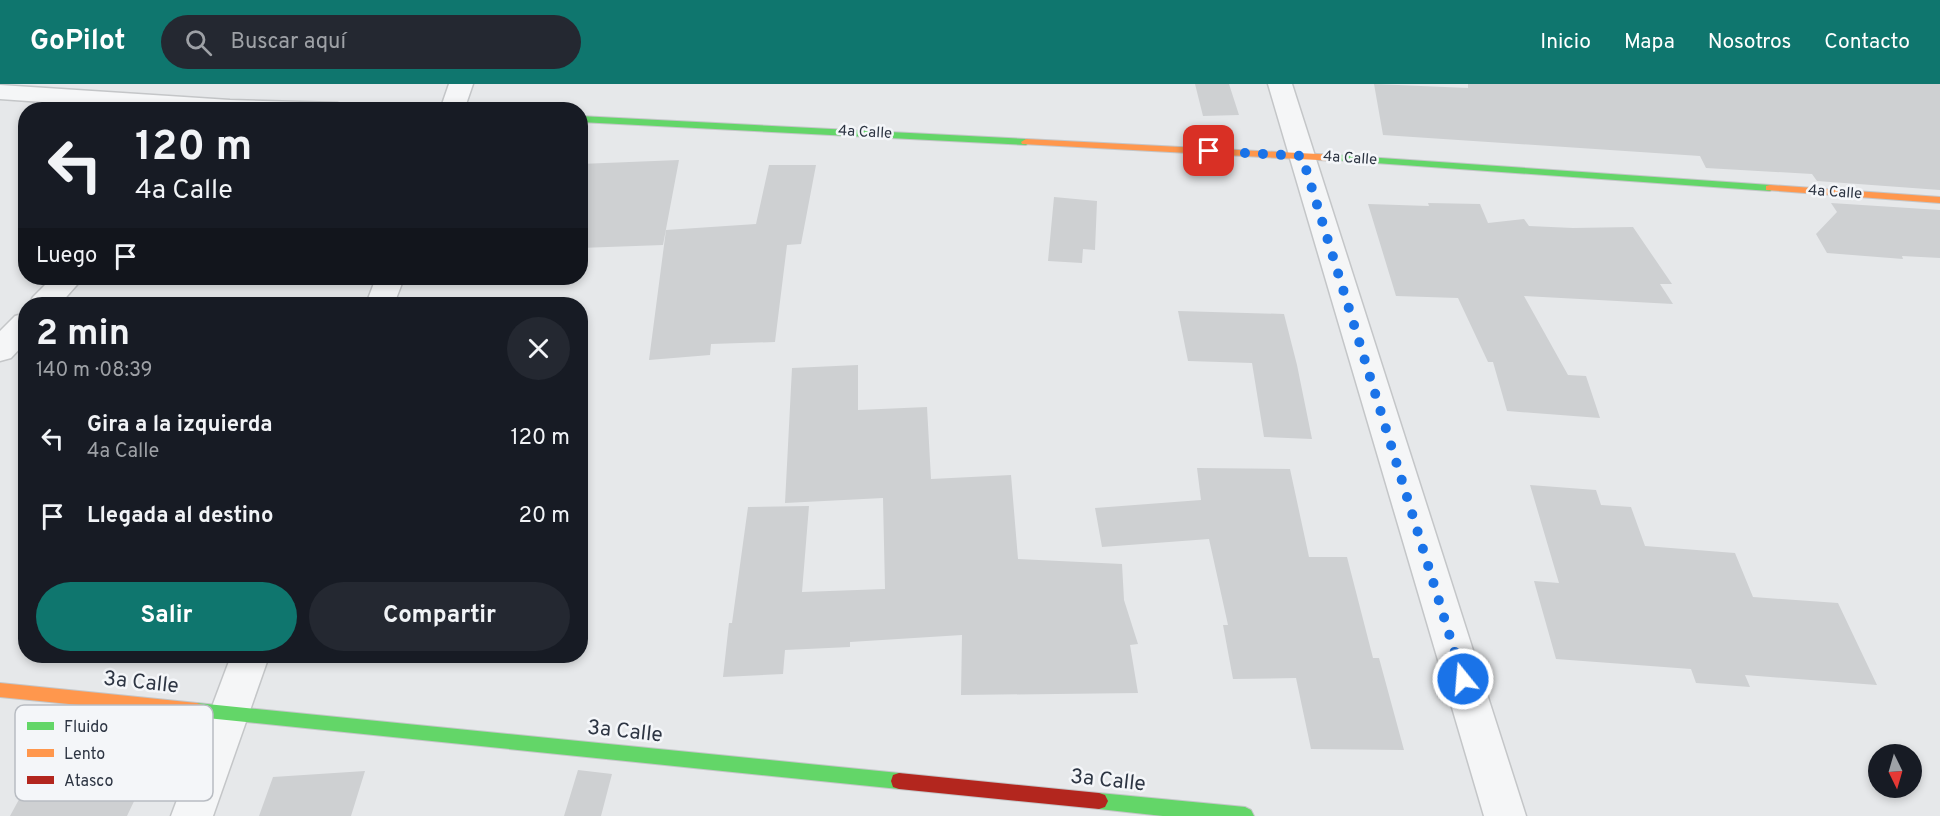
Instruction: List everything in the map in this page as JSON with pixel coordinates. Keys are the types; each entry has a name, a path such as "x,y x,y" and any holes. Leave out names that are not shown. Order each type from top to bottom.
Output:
{"street":[{"path":"234,102 248,84"},
{"path":"455,102 462,84"},
{"path":"1280,84 1505,816"},
{"path":"0,92 143,102"},
{"name":"4a Calle","path":"588,119 1302,156 1940,200"},
{"path":"50,297 62,285"},
{"path":"0,350 18,331"},
{"path":"213,758 247,663"},
{"name":"3a Calle","path":"0,690 149,705"},
{"name":"3a Calle","path":"213,711 1245,816"},
{"path":"192,816 197,801"}],"building":[{"path":"1195,84 1229,84 1239,115 1203,116"},
{"path":"1374,84 1468,88 1468,84 1940,84 1940,190 1817,181 1812,174 1706,168 1700,156 1383,135"},
{"path":"679,160 663,245 588,248 588,164"},
{"path":"769,165 816,165 801,244 787,245 775,342 711,344 710,355 649,360 666,230 756,224"},
{"path":"1054,197 1097,201 1095,250 1083,249 1082,263 1048,261"},
{"path":"1428,203 1480,204 1488,223 1524,219 1529,226 1633,227 1672,284 1660,284 1673,304 1524,296 1568,375 1586,376 1600,418 1507,411 1493,362 1488,362 1458,298 1396,296 1368,204 1429,206"},
{"path":"1831,203 1940,210 1940,258 1902,256 1903,259 1827,253 1816,234 1837,212"},
{"path":"1178,311 1284,314 1312,439 1264,437 1252,363 1188,361"},
{"path":"858,365 858,410 927,407 931,479 1011,475 1018,559 1122,564 1124,600 1138,644 1130,645 1138,693 961,695 962,635 850,642 850,647 785,650 783,674 723,677 729,623 732,623 748,507 809,506 802,592 885,589 883,498 785,503 792,368"},
{"path":"1197,468 1290,469 1309,557 1347,557 1373,658 1379,658 1404,750 1311,749 1296,678 1233,679 1223,625 1228,625 1209,539 1102,547 1095,508 1201,500"},
{"path":"1530,485 1596,490 1601,505 1631,507 1645,546 1735,553 1753,597 1838,603 1877,685 1745,675 1750,687 1696,683 1691,669 1556,659 1534,581 1559,583"},
{"path":"578,770 612,774 601,816 564,816"},
{"path":"365,771 351,816 259,816 273,777"},
{"path":"18,801 134,801 127,816 10,816"}],"traffic: fast":[{"path":"588,119 1026,142"},
{"path":"1337,158 1770,188"},
{"path":"213,712 899,781"},
{"path":"1099,801 1245,816"}],"traffic: slow":[{"path":"1026,142 1337,158"},
{"path":"1770,188 1940,200"},
{"path":"0,690 148,705"}],"traffic: jam":[{"path":"899,781 1099,801"}],"route":[{"path":"1209,151 1302,156 1463,679"}]}
